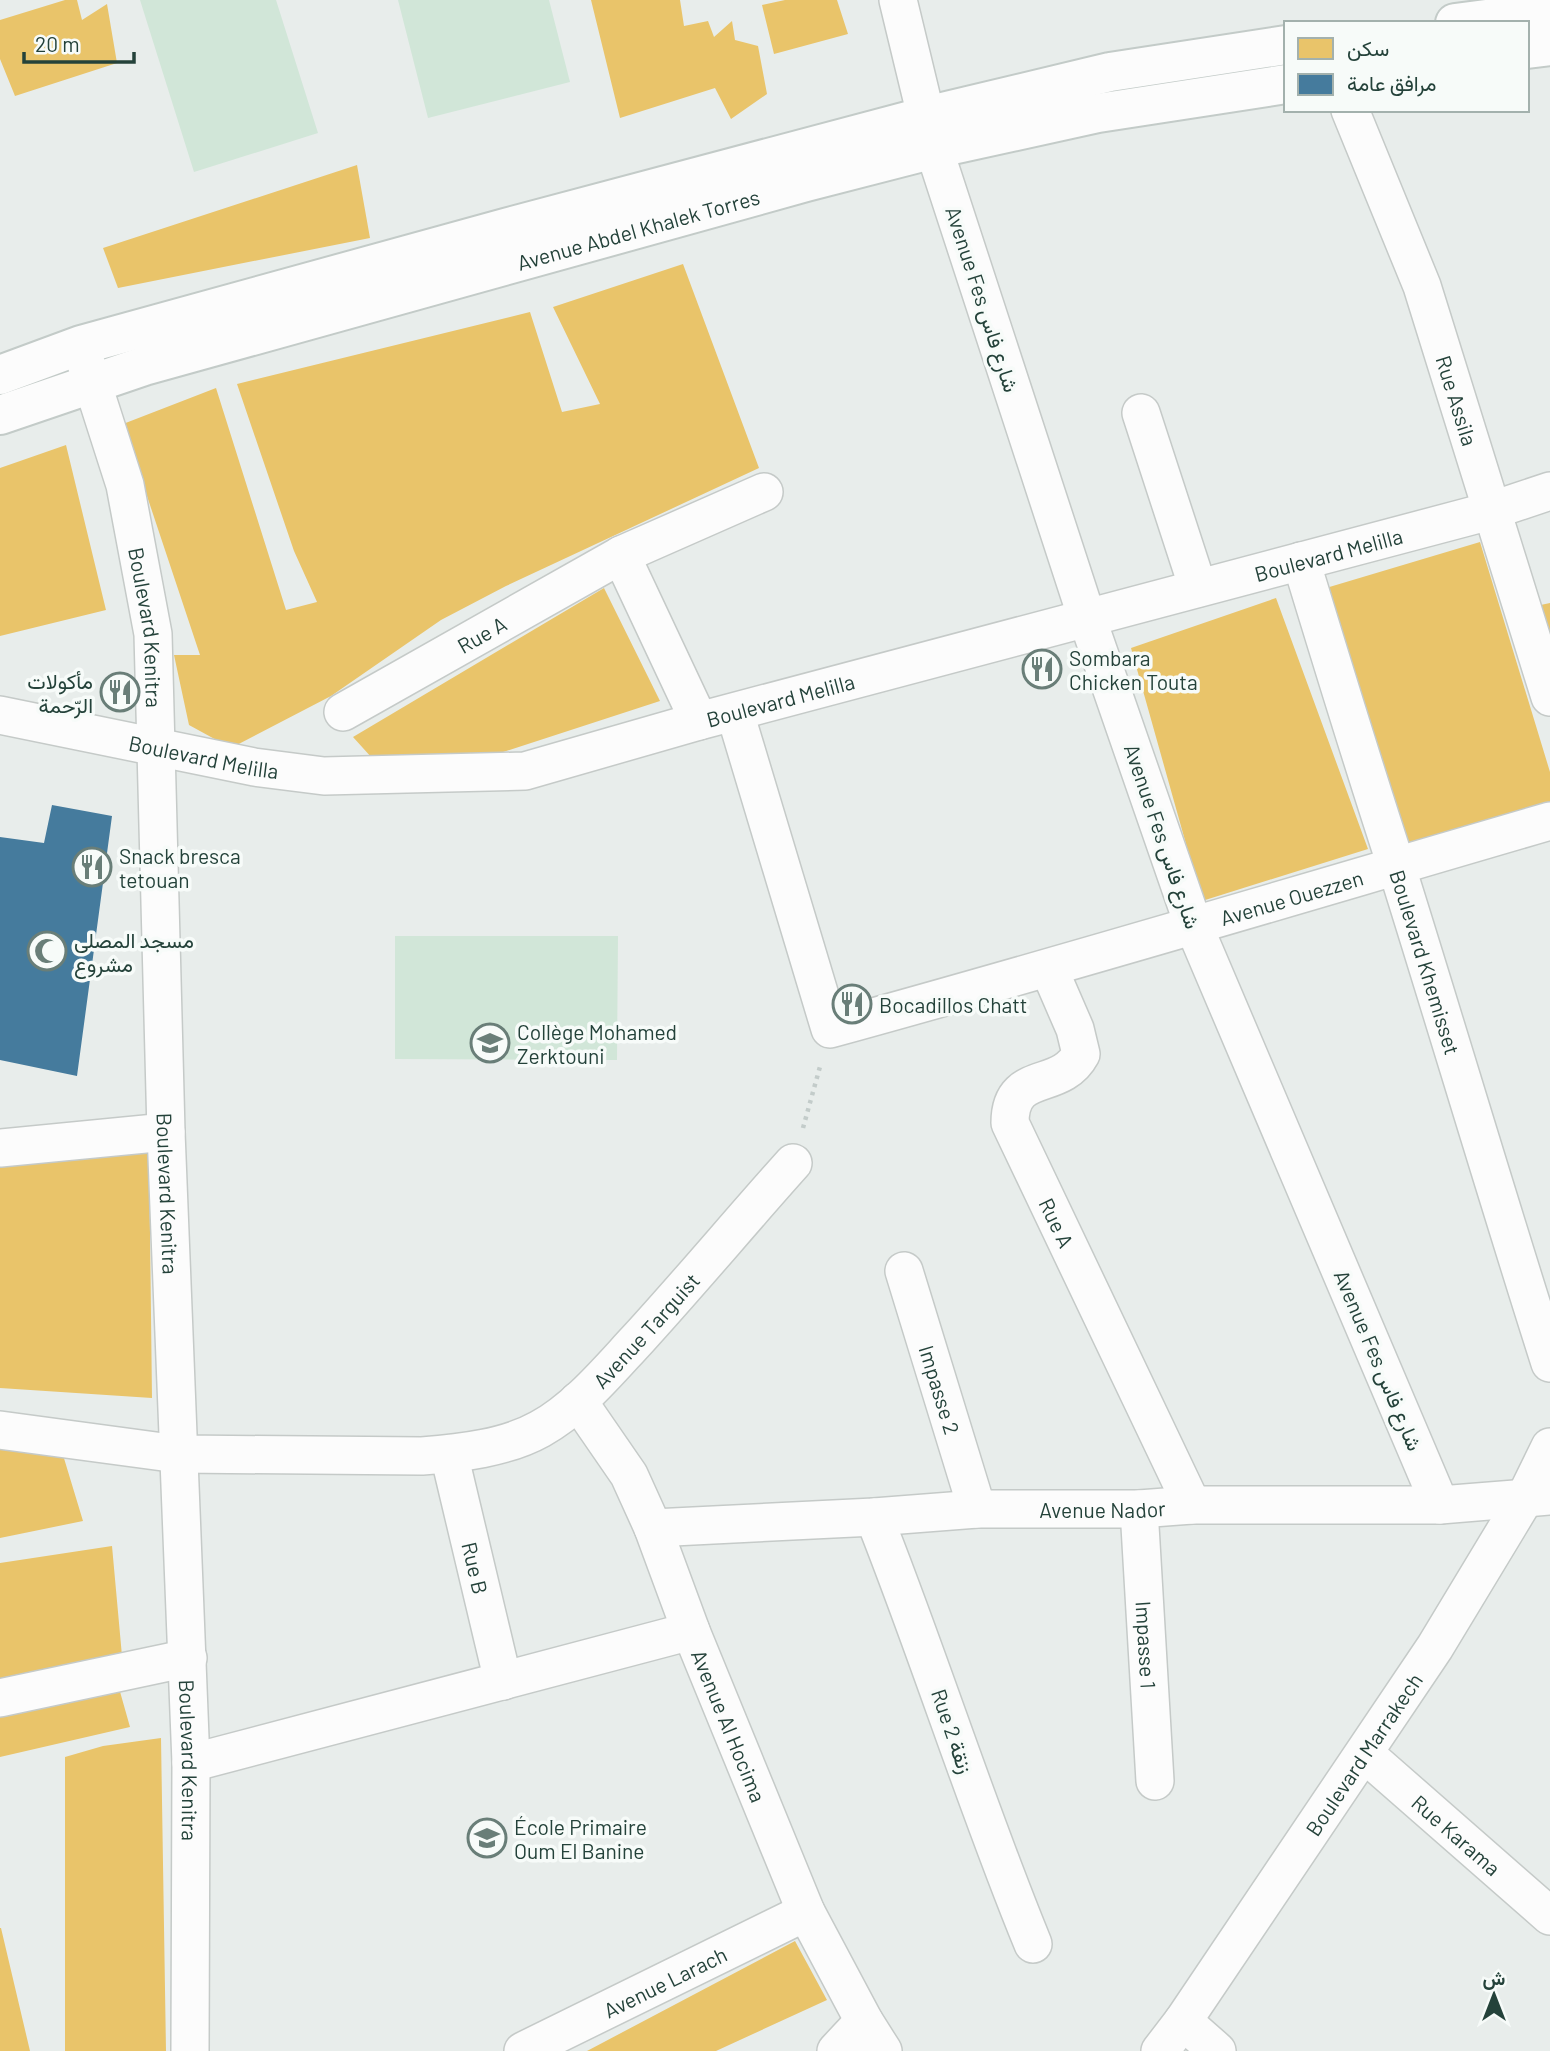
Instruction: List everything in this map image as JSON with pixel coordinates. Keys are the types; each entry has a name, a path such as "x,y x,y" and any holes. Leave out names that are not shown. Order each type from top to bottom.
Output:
{"main road":[{"path":"1529,21 1550,21"},
{"path":"1529,47 1550,21"},
{"name":"Avenue Abdel Khalek Torres","path":"0,415 144,366 806,182 930,133 1110,72 1284,45"},
{"name":"Avenue Abdel Khalek Torres","path":"0,375 81,345 505,228 930,133 1098,113 1284,84"}],"street":[{"name":"Avenue Fes شارع فاس","path":"898,0 930,133 1087,618 1193,924 1440,1505"},
{"name":"Rue Assila","path":"1351,112 1422,286 1550,697"},
{"name":"Boulevard Kenitra","path":"81,345 125,485 153,634 166,1132 191,1763 190,2051"},
{"path":"1141,413 1198,588"},
{"name":"Boulevard Melilla","path":"0,715 254,767 324,776 525,771 699,721 1490,511 1550,491"},
{"name":"Rue A","path":"343,712 621,555 764,492"},
{"path":"621,555 699,721"},
{"name":"Boulevard Khemisset","path":"1301,561 1550,1363"},
{"path":"736,713 831,1029"},
{"name":"Avenue Ouezzen","path":"831,1029 1049,969 1193,924 1550,821"},
{"name":"Rue A","path":"1049,969 1075,1029 1081,1054 1075,1065 1061,1075 1028,1085 1015,1097 1010,1107 1010,1123 1192,1505"},
{"path":"0,1148 166,1132"},
{"name":"Avenue Targuist","path":"0,1430 178,1454 422,1456 449,1454 514,1441 541,1429 578,1401 653,1322 793,1163"},
{"name":"Impasse 2","path":"904,1271 977,1509"},
{"name":"Avenue Al Hocima","path":"578,1401 629,1475 653,1528 691,1631 806,1912 873,2036"},
{"name":"Boulevard Marrakech","path":"1160,2051 1365,1754 1537,1497 1550,1447"},
{"name":"Rue B","path":"449,1454 503,1681"},
{"name":"Avenue Nador","path":"653,1528 977,1509 1139,1509 1192,1505 1440,1505 1537,1497"},
{"name":"Impasse 1","path":"1139,1509 1155,1781"},
{"name":"Rue 2 زنقة","path":"874,1517 913,1615 995,1852 1033,1944"},
{"path":"191,1763 691,1631"},
{"path":"0,1698 188,1658"},
{"name":"Rue Karama","path":"1365,1754 1545,1902"},
{"name":"Avenue Larach","path":"523,2051 806,1912"},
{"path":"1183,2021 1217,2051"},
{"path":"836,2051 873,2036"}],"path":[{"path":"793,1163 831,1029"}],"green space":[{"path":"140,0 276,0 318,133 194,172"},
{"path":"398,0 549,0 570,82 428,118"},
{"path":"395,936 618,936 617,1060 395,1059"}],"building: سكن":[{"path":"65,0 77,0 82,20 107,4 117,63 15,96 0,59 0,20"},
{"path":"591,0 680,0 684,26 708,21 714,37 732,21 735,40 758,46 767,94 731,119 715,88 620,118"},
{"path":"785,0 837,0 848,34 774,54 762,5"},
{"path":"357,165 370,238 118,288 103,248"},
{"path":"683,264 759,468 506,586 441,620 331,696 231,748 189,725 174,655 200,655 123,424 216,388 286,610 317,602 294,551 237,384 530,312 562,412 600,404 553,307"},
{"path":"66,445 106,610 0,636 0,468"},
{"path":"1480,542 1550,772 1550,804 1397,849 1316,591"},
{"path":"604,588 660,701 500,753 372,758 353,737"},
{"path":"1276,598 1368,849 1202,901 1131,648"},
{"path":"1550,603 1550,646 1536,606"},
{"path":"149,1149 152,1398 0,1388 0,1166"},
{"path":"0,1448 63,1455 83,1521 0,1538"},
{"path":"112,1546 123,1667 0,1690 0,1563"},
{"path":"117,1681 130,1727 0,1757 0,1707"},
{"path":"161,1738 166,2051 65,2051 65,1757 103,1746"},
{"path":"1,1928 30,2051 0,2051"},
{"path":"795,1941 827,2000 716,2051 587,2051"}],"building: مرافق عامة":[{"name":"مسجد المصلى مشروع","path":"52,805 112,816 77,1076 0,1060 0,837 44,843"}],"place":[{"name":"Sombara Chicken Touta","path":"1042,669"},
{"name":"مأكولات الرّحمة","path":"120,692"},
{"name":"Snack bresca tetouan","path":"92,867"},
{"name":"مسجد المصلى مشروع","path":"47,951"},
{"name":"Bocadillos Chatt","path":"852,1004"},
{"name":"Collège Mohamed Zerktouni","path":"490,1043"},
{"name":"École Primaire Oum El Banine","path":"487,1838"}]}
